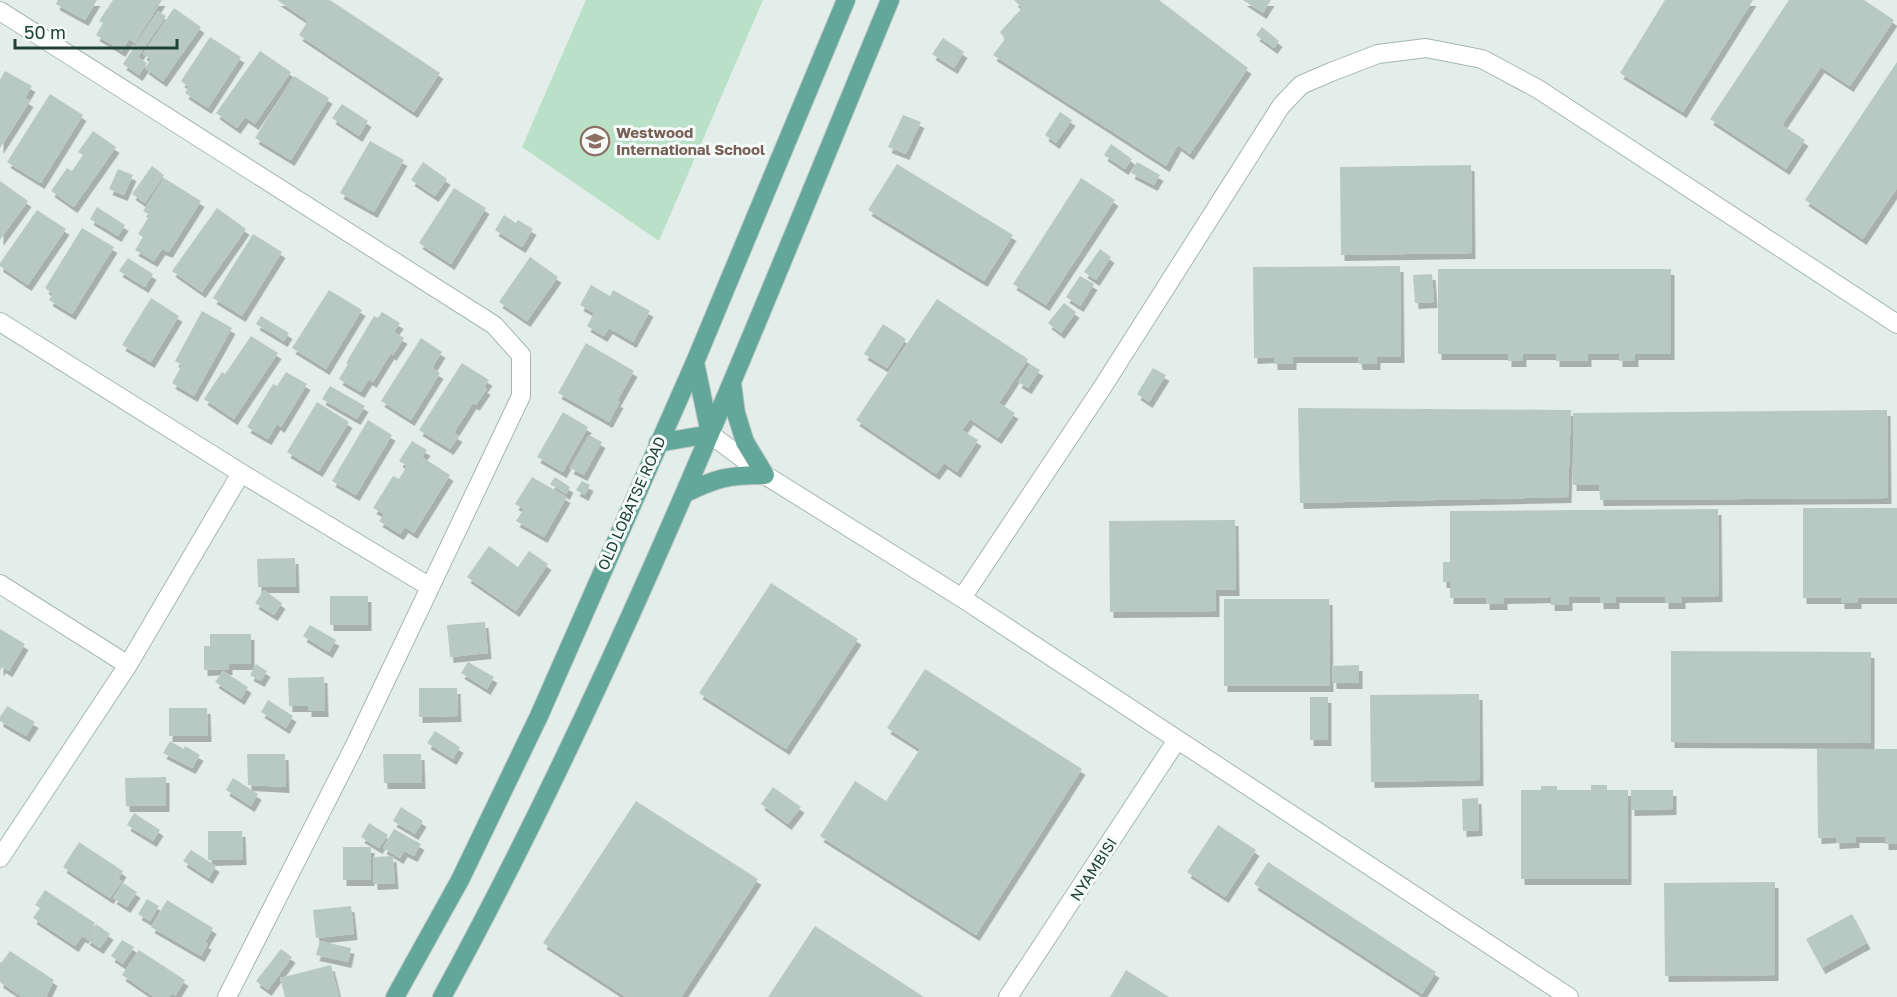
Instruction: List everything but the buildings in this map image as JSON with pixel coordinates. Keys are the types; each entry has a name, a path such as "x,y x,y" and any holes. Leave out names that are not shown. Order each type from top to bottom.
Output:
{"main road":[{"name":"OLD LOBATSE ROAD","path":"395,997 460,880 538,716 695,362 846,0"},
{"path":"442,997 492,905 574,739 710,434 890,0"},
{"path":"695,362 710,434"},
{"path":"732,382 736,412 745,442 765,475"},
{"path":"658,443 710,434"},
{"path":"684,494 712,480 736,475 765,475"}],"street":[{"path":"0,11 494,326 521,355 521,396 355,745 227,997"},
{"path":"962,598 1102,388 1281,106 1301,85 1378,54 1426,48 1482,60 1529,84 1897,324"},
{"path":"0,322 241,473 430,587"},
{"path":"710,434 765,475 962,598 1569,997"},
{"path":"0,858 128,665 241,473"},
{"path":"0,584 128,665"},
{"name":"NYAMBISI","path":"1008,997 1177,740"}],"green space":[{"path":"586,0 763,0 659,241 522,147"}],"place":[{"name":"Westwood International School","path":"595,141"}]}
